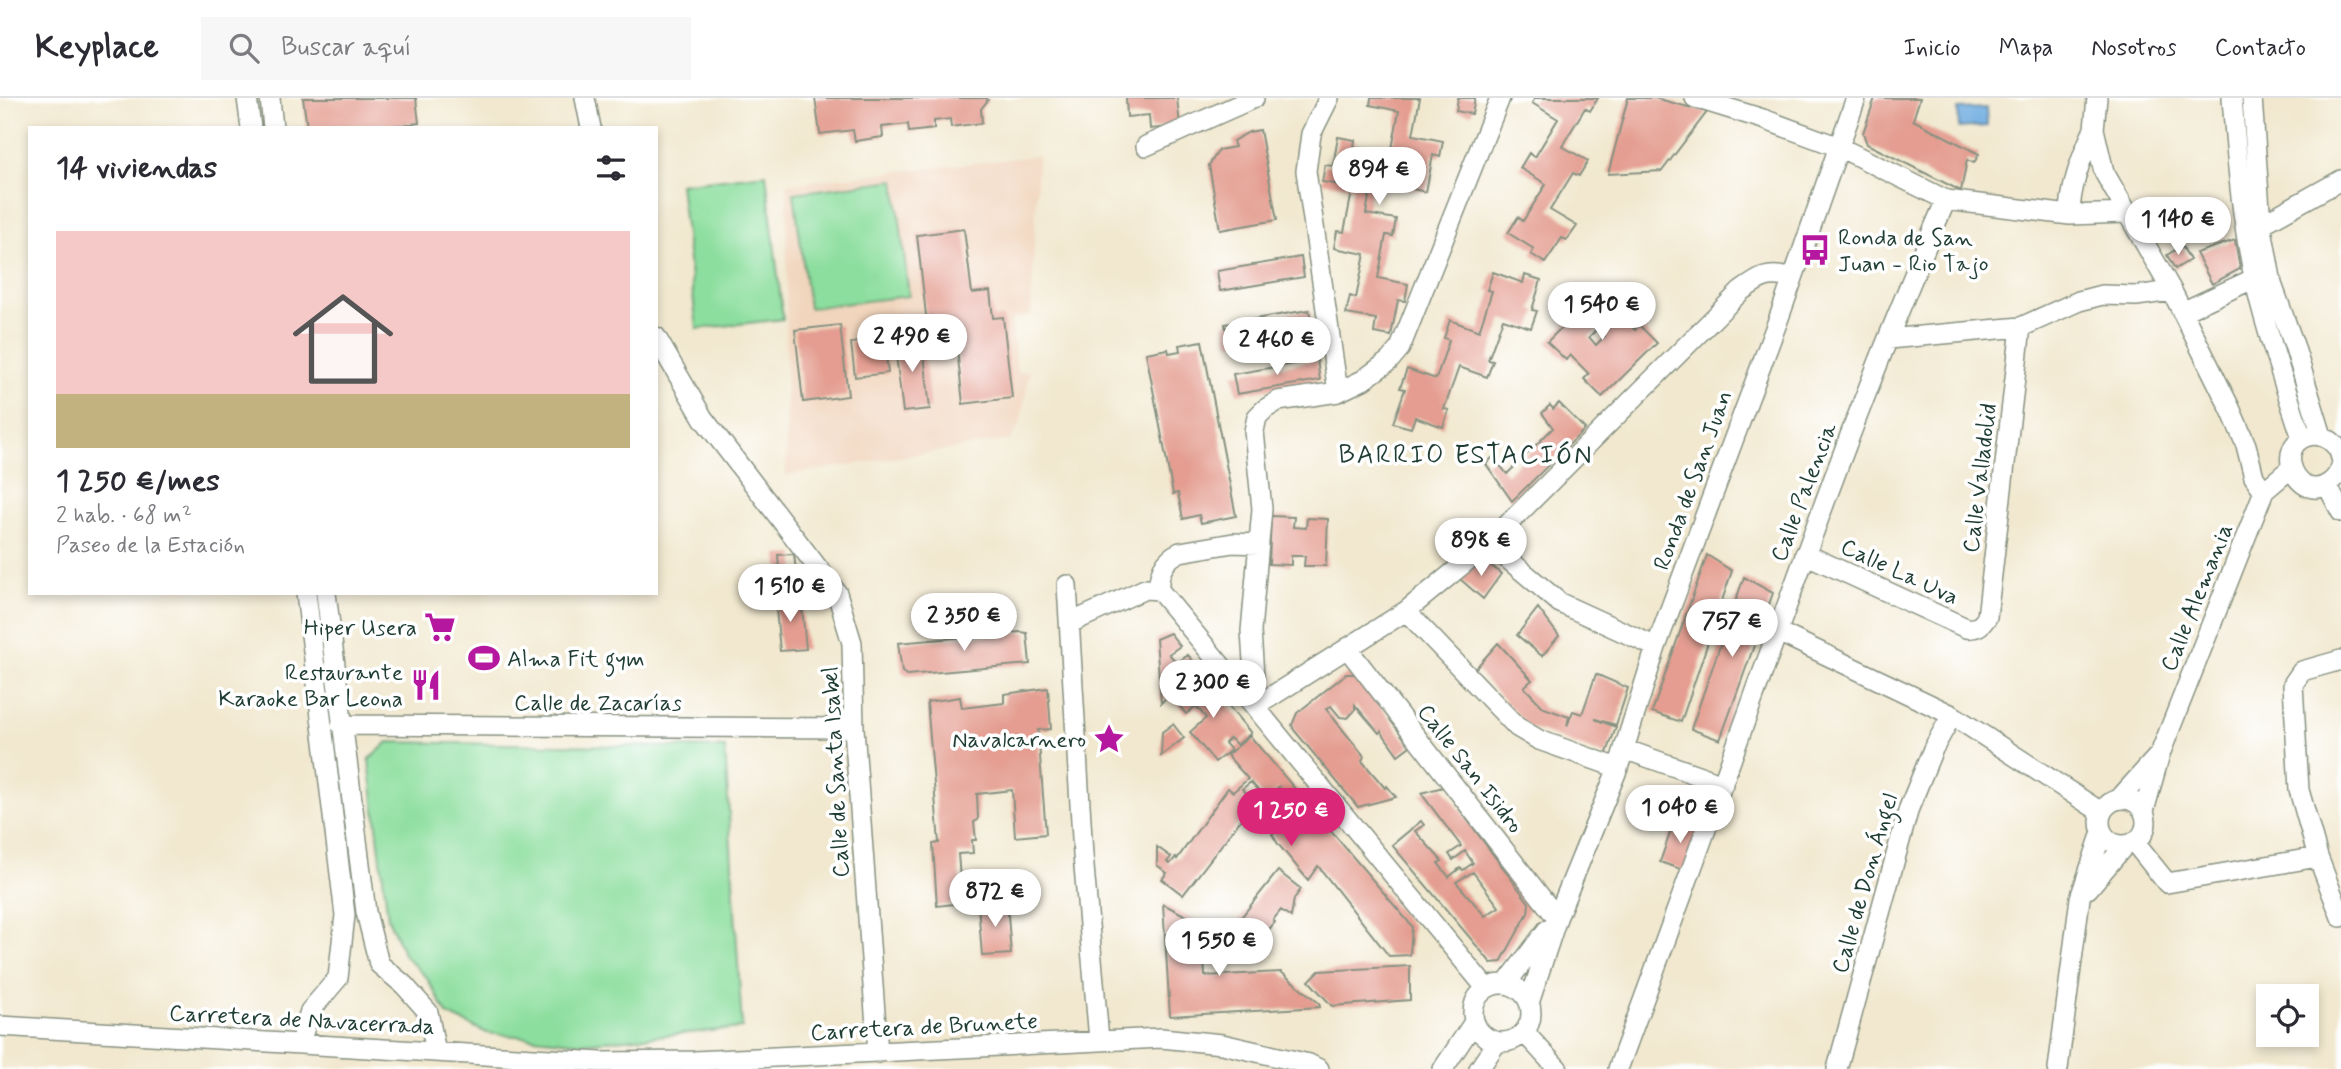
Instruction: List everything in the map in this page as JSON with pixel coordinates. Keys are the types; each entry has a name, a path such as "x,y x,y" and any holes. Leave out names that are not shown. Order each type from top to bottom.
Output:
{"street":[{"path":"247,98 251,126"},
{"path":"270,98 273,126"},
{"path":"584,98 591,126"},
{"path":"1146,146 1254,98"},
{"path":"1329,98 1311,134 1306,171 1338,392"},
{"path":"1256,706 1251,631 1262,509 1254,431 1257,417 1278,401 1338,392 1389,361 1400,348 1500,98"},
{"path":"1695,98 1839,147 1946,200 2070,215 2126,213"},
{"name":"Ronda de San Juan","path":"1524,1032 1531,1014 1529,1003 1557,918 1618,768 1656,647 1856,98"},
{"path":"2097,98 2094,129 2104,172 2172,292 2230,408 2246,445 2255,477 2264,491"},
{"path":"2232,98 2254,229 2294,345 2312,438"},
{"path":"2252,98 2255,278 2286,391 2312,438"},
{"path":"2070,215 2070,198 2094,129"},
{"path":"2254,229 2341,180"},
{"name":"Calle Palencia","path":"1618,1069 1805,554 1907,289 1946,200"},
{"path":"1256,706 1406,611 1489,543 1740,292 1759,278 1776,274 1792,279"},
{"path":"2182,312 2255,278"},
{"path":"1888,338 2021,327 2079,301 2102,295 2136,296 2172,292"},
{"name":"Calle Valladolid","path":"1975,629 1987,617 2021,327"},
{"name":"Calle de Santa Isabel","path":"658,340 703,418 837,593 852,643 854,728 878,1053"},
{"path":"2312,438 2330,440 2341,457 2336,478 2327,485 2315,488 2294,477 2291,468 2292,451 2312,438"},
{"name":"Calle Alemania","path":"2144,811 2160,754 2264,491 2291,468"},
{"path":"2327,485 2341,512"},
{"path":"1259,544 1233,543 1172,555 1162,568 1159,590 1486,988"},
{"path":"1489,543 1560,603 1656,647"},
{"name":"Calle La Uva","path":"1805,554 1966,628 1975,629"},
{"path":"1067,585 1083,855 1107,1039"},
{"path":"1070,623 1145,589 1159,590"},
{"path":"300,1043 310,1011 338,978 345,915 306,595"},
{"path":"326,595 366,912 379,964 404,985 428,1012 436,1052"},
{"path":"1406,611 1517,727 1539,740 1618,768"},
{"path":"1776,631 1952,715 2102,822 2110,841 2129,843 2167,883 2318,857"},
{"name":"Calle San Isidro","path":"1347,648 1557,918"},
{"path":"2341,660 2302,671 2293,684 2299,790 2318,857 2341,917"},
{"name":"Calle de Don Ángel","path":"1837,1069 1909,808 1933,749 1952,715"},
{"name":"Calle de Zacarías","path":"341,725 854,728"},
{"path":"1624,749 1723,784"},
{"name":"Calle Alemania","path":"2119,799 2160,754"},
{"path":"2058,1069 2080,898 2108,803 2119,799 2133,801 2144,811 2146,822 2142,834 2129,843 2080,898"},
{"name":"Ronda de San Juan","path":"1506,984 1557,918"},
{"path":"1529,1003 1517,988 1506,984 1486,988 1478,995 1473,1008 1474,1022 1480,1032 1497,1042 1508,1042 1524,1032 1558,1069"},
{"path":"1443,1069 1474,1022"},
{"name":"Carretera de Navacerrada","path":"0,1026 601,1062"},
{"name":"Carretera de Brunete","path":"601,1062 694,1061 1161,1038 1248,1049 1309,1064 1319,1069"},
{"path":"1479,1069 1497,1042"},
{"name":"Carretera de Brunete","path":"1248,1049 1285,1069"}],"shaded area":[{"path":"1038,156 1031,315 1011,319 1017,373 1030,371 1020,424 1010,440 786,475 787,184"}],"green space":[{"path":"766,174 783,319 697,329 680,184"},
{"path":"895,180 909,296 809,308 794,193"},
{"path":"388,742 725,748 742,1028 582,1043 487,1033 447,1014 427,978 404,955 388,918 369,760"}],"water":[{"path":"1986,108 1987,126 1959,128 1958,109"}],"building":[{"path":"303,98 416,98 419,123 392,126 307,126"},
{"path":"815,98 988,100 981,109 982,123 951,127 950,119 934,121 934,129 909,132 908,124 882,127 883,137 855,141 853,130 820,134"},
{"path":"1126,98 1177,98 1180,126 1150,129 1149,115 1127,117"},
{"path":"1371,98 1420,98 1413,135 1443,141 1440,157 1433,155 1426,192 1408,188 1411,175 1374,169 1366,214 1396,219 1393,236 1386,235 1378,278 1408,284 1405,301 1398,300 1391,336 1374,333 1376,319 1346,314 1350,296 1356,298 1365,254 1334,248 1337,231 1344,232 1353,187 1322,182 1325,165 1333,166 1338,137 1355,140 1354,147 1391,154 1399,111 1370,105"},
{"path":"1458,98 1475,98 1472,114 1456,111"},
{"path":"1535,98 1598,98 1590,111 1585,108 1562,146 1588,161 1579,176 1573,173 1550,210 1577,226 1567,240 1562,238 1545,263 1531,254 1534,249 1508,233 1518,217 1523,221 1546,184 1520,168 1529,153 1535,157 1558,119 1532,103"},
{"path":"1628,98 1655,98 1707,112 1662,171 1608,174"},
{"path":"1875,98 1920,98 1913,120 1979,154 1974,163 1967,160 1961,191 1867,144 1863,133"},
{"path":"1260,130 1277,220 1220,230 1209,165 1219,150 1235,147 1233,141 1249,132"},
{"path":"964,229 972,293 990,291 993,318 1003,317 1012,398 963,404 955,330 937,332 936,323 927,324 917,235"},
{"path":"2235,240 2240,269 2212,284 2196,253"},
{"path":"2182,246 2190,260 2175,269 2167,255"},
{"path":"1301,257 1304,277 1220,291 1217,271"},
{"path":"1493,272 1523,283 1525,275 1541,280 1532,310 1537,311 1531,328 1503,319 1488,360 1493,361 1487,377 1459,367 1444,409 1449,410 1443,427 1415,417 1411,428 1393,423 1405,389 1400,388 1407,369 1436,379 1449,340 1444,338 1450,320 1479,331 1492,291 1487,290"},
{"path":"1602,287 1621,306 1616,311 1635,330 1639,325 1657,343 1602,397 1584,379 1589,374 1570,355 1566,360 1547,342","holes":["1598,328 1605,336 1596,345 1589,337"]},
{"path":"1309,310 1313,330 1229,344 1225,324"},
{"path":"840,325 848,396 803,402 795,330"},
{"path":"922,335 930,409 903,412 894,339"},
{"path":"884,339 888,373 855,377 851,343"},
{"path":"1202,341 1236,516 1201,523 1199,515 1183,519 1178,493 1173,494 1146,353 1168,349 1169,353 1180,351 1179,345"},
{"path":"1317,360 1320,380 1237,394 1233,374"},
{"path":"1559,403 1585,429 1512,501 1486,464 1493,457 1507,474 1553,428 1542,413 1550,405 1553,409"},
{"path":"1271,516 1294,517 1293,527 1306,528 1307,518 1328,519 1326,566 1304,566 1305,556 1291,556 1291,565 1269,564"},
{"path":"794,554 797,581 780,582 778,555"},
{"path":"1707,555 1732,571 1681,722 1652,712"},
{"path":"1483,558 1501,574 1483,599 1460,579"},
{"path":"1744,577 1773,593 1720,740 1691,729"},
{"path":"801,597 806,649 780,651 775,599"},
{"path":"1538,608 1559,636 1542,656 1517,635"},
{"path":"1027,633 1030,664 907,675 902,672 898,643"},
{"path":"1170,633 1180,646 1169,654 1177,663 1188,655 1198,668 1161,703 1156,639"},
{"path":"1498,643 1532,680 1524,687 1544,708 1569,717 1567,726 1573,711 1582,714 1596,674 1628,688 1616,725 1595,719 1616,727 1606,756 1529,727 1475,669"},
{"path":"1346,674 1356,674 1410,746 1398,755 1381,731 1379,733 1355,705 1355,710 1348,718 1340,717 1331,706 1326,709 1364,756 1362,761 1396,797 1358,807 1292,725 1297,713"},
{"path":"1204,677 1251,733 1237,745 1230,738 1225,743 1231,750 1215,762 1190,732 1206,718 1196,706 1186,714 1175,701"},
{"path":"1048,688 1051,729 1038,730 1046,834 1015,837 1012,790 977,794 978,820 974,822 976,840 972,840 973,853 958,854 962,903 937,906 933,844 939,843 927,702 960,697 962,708 1004,703 1004,694"},
{"path":"1173,724 1184,738 1161,756 1162,732"},
{"path":"1250,736 1412,926 1410,955 1389,956 1318,866 1308,880 1278,844 1272,834 1285,825 1266,802 1280,786 1265,799 1251,782 1242,789 1249,795 1242,804 1249,809 1183,895 1162,879 1167,873 1157,865 1157,847 1171,857 1167,862 1170,864 1176,857 1177,859 1228,788 1233,792 1248,779 1227,755","holes":["1295,817 1300,823 1291,830 1286,824"]},
{"path":"1443,787 1529,903 1528,913 1501,962 1491,963 1392,845 1421,821 1424,825 1415,831 1442,861 1438,863 1449,877 1460,868 1463,870 1473,863 1465,851 1453,860 1449,854 1461,846 1421,793","holes":["1473,872 1499,907 1485,916 1456,882"]},
{"path":"1675,819 1701,828 1686,871 1660,862"},
{"path":"1278,871 1301,889 1294,899 1291,917 1281,910 1254,948 1228,934"},
{"path":"1007,902 1011,954 982,956 978,904"},
{"path":"1163,904 1202,924 1205,976 1281,972 1319,1003 1320,1007 1170,1016"},
{"path":"1410,966 1410,1000 1332,1006 1309,981 1319,971"}],"place":[{"name":"Ronda de San Juan - Rio Tajo","path":"1815,250"},
{"name":"Hiper Usera","path":"440,627"},
{"name":"Alma Fit gym","path":"484,658"},
{"name":"Restaurante Karaoke Bar Leona","path":"426,685"},
{"name":"Navalcarnero","path":"1109,739"}],"district":[{"name":"BARRIO ESTACIÓN","path":"1466,454"}]}
